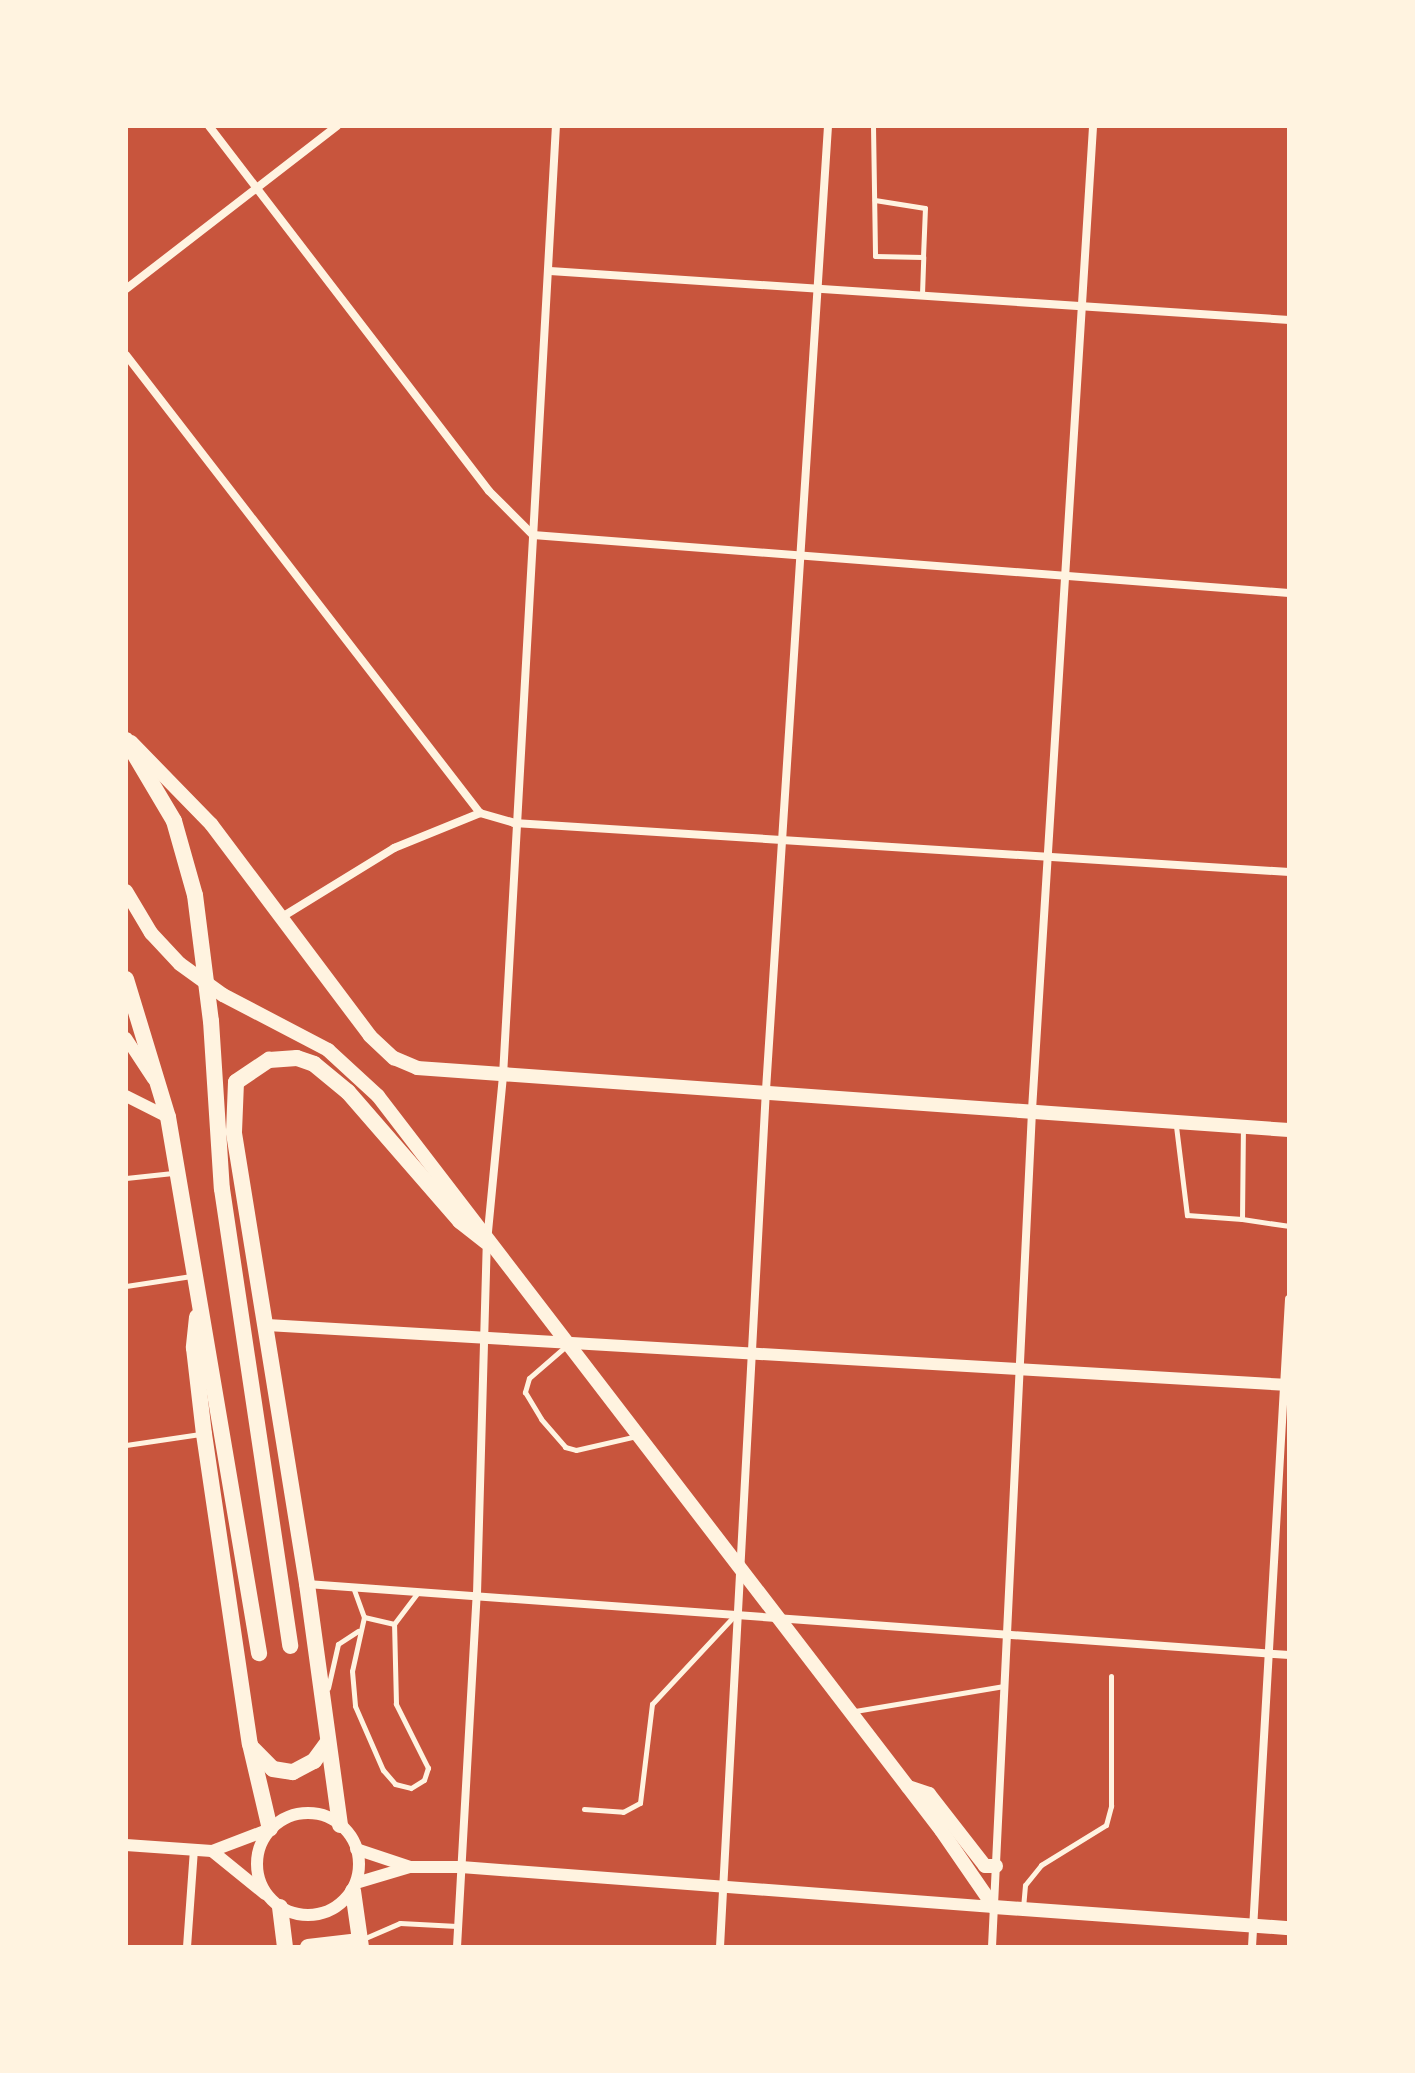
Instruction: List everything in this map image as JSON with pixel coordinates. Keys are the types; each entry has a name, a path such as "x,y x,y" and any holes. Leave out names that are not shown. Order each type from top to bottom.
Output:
{"highway":[{"path":"126,739 174,821 189,862 211,1021 222,1189 290,1646"},
{"path":"126,979 168,1117 259,1653"},
{"path":"340,1825 307,1584 238,1155 232,1104 236,1082 256,1064 297,1058 323,1070 348,1092 460,1221 487,1242"},
{"path":"222,1189 238,1155"},
{"path":"230,1250 266,1318"},
{"path":"200,1304 194,1348 204,1434 250,1744 270,1829"},
{"path":"250,1744 266,1765 288,1772 306,1767 328,1742"},
{"path":"308,1947 360,1944 354,1887"},
{"path":"276,1903 285,1947"}],"main road":[{"path":"126,739 211,824 370,1036 394,1058 417,1068 503,1076 766,1090 1175,1121 1243,1129 1289,1130"},
{"path":"126,891 151,933 198,979 328,1050 378,1096 908,1787 994,1907 1289,1928"},
{"path":"908,1787 929,1794 985,1866 996,1866"}],"street":[{"path":"209,126 489,491 533,535 1289,593"},
{"path":"126,289 337,126"},
{"path":"457,1947 477,1594 487,1340 487,1242 503,1076 514,823 550,271 556,126"},
{"path":"720,1947 739,1568 756,1352 766,1090 828,126"},
{"path":"992,1947 1032,1110 1093,126"},
{"path":"550,271 1289,320"},
{"path":"126,355 480,813 514,823 1289,872"},
{"path":"282,917 394,848 480,813"},
{"path":"126,1038 162,1092"},
{"path":"126,1096 168,1117"},
{"path":"1252,1947 1289,1299"},
{"path":"266,1318 487,1340 756,1352 1286,1384"},
{"path":"307,1584 774,1615 1289,1655"},
{"path":"126,1845 212,1851 299,1815 327,1817 340,1825 356,1849 354,1887"},
{"path":"270,1829 257,1863 276,1903"},
{"path":"356,1849 410,1867 461,1867 994,1907"},
{"path":"187,1947 194,1850"},
{"path":"212,1851 293,1913 323,1913 354,1887 410,1867"}],"lane":[{"path":"873,126 875,256 923,257"},
{"path":"875,200 925,208 922,294"},
{"path":"1175,1121 1187,1215 1289,1226"},
{"path":"1242,1219 1243,1129"},
{"path":"126,1178 178,1172"},
{"path":"126,1286 196,1276"},
{"path":"567,1345 529,1378 525,1392 541,1419 565,1447 576,1450 637,1436"},
{"path":"126,1445 204,1434"},
{"path":"353,1586 364,1617 358,1631 352,1687 363,1731 383,1770 395,1784 411,1788 424,1780 428,1768 396,1704 394,1624 420,1590"},
{"path":"584,1809 623,1812 640,1803 652,1704 737,1613"},
{"path":"364,1617 394,1624"},
{"path":"325,1717 334,1652 341,1640 358,1631"},
{"path":"1023,1909 1025,1885 1041,1865 1106,1825 1111,1806 1111,1676"},
{"path":"850,1712 1004,1686"},
{"path":"360,1944 400,1923 458,1926"}]}
